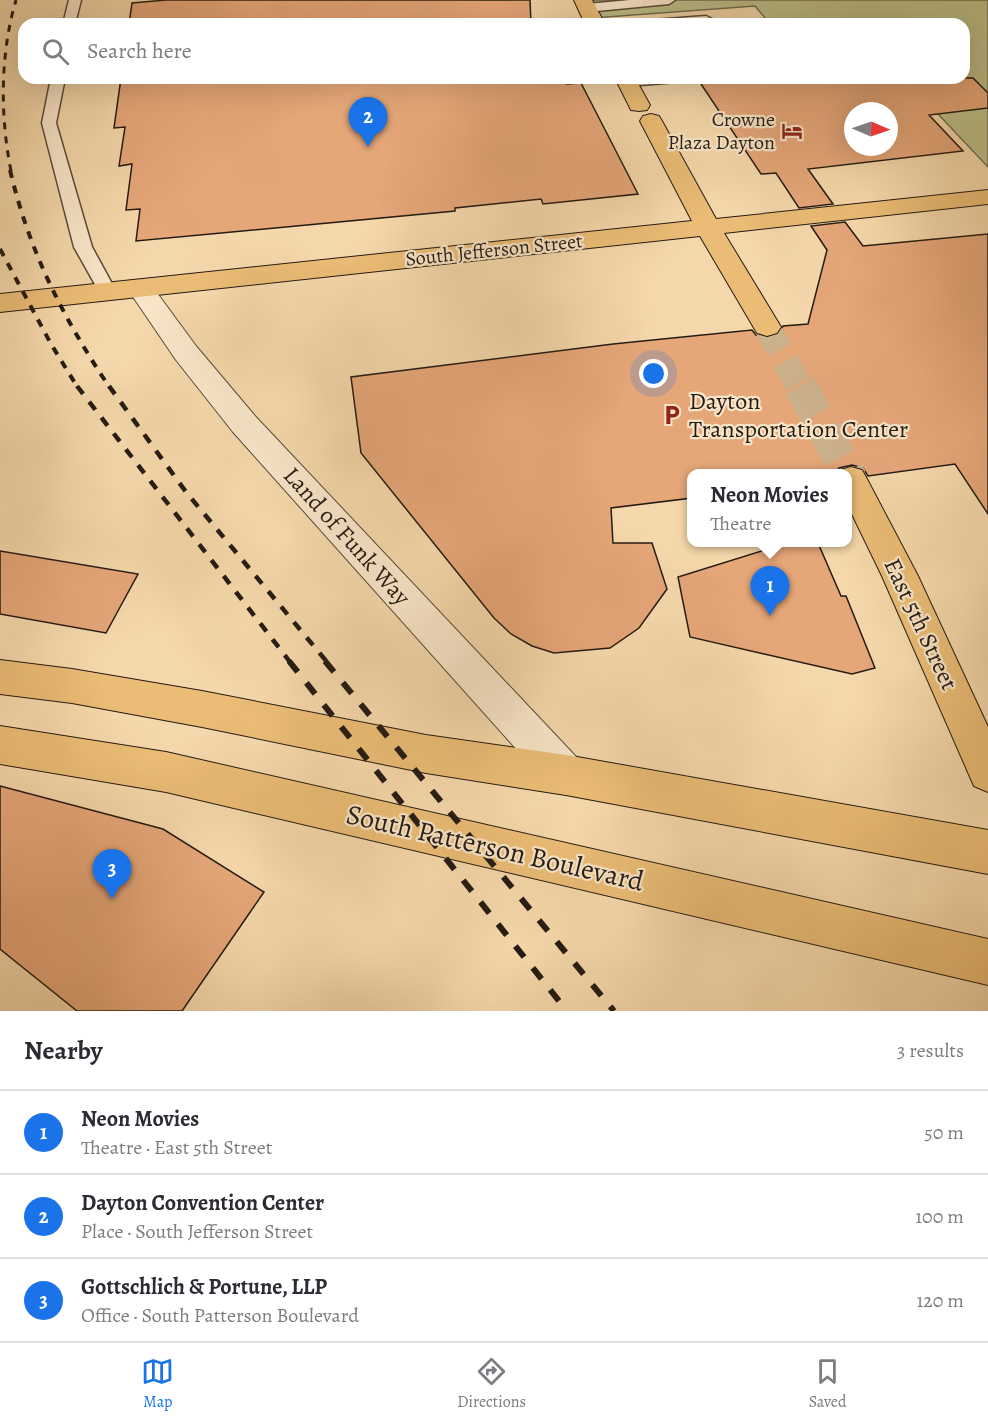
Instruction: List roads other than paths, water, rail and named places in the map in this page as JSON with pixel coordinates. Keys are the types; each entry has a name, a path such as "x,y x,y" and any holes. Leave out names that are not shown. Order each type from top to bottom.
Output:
{"main road":[{"path":"628,84 709,226 726,261 767,327"},
{"name":"South Jefferson Street","path":"0,303 988,197"},
{"name":"East 5th Street","path":"852,481 900,576 988,772"},
{"path":"0,677 72,686 202,709 426,754 566,776 988,852"},
{"name":"South Patterson Boulevard","path":"0,746 166,772 988,962"}],"street":[{"name":"Land of Funk Way","path":"140,288 186,353 244,424 566,776"}],"lane":[{"path":"70,18 75,0"},
{"path":"588,10 669,0"},
{"path":"57,84 50,123 83,247 107,291"}],"tunnel":[{"path":"767,327 800,388"},
{"path":"800,386 846,469"}],"railway":[{"path":"11,171 5,129 3,85 7,42 16,0"},
{"path":"10,170 27,228 50,283 77,336 110,388"},
{"path":"0,249 51,344 78,388"},
{"path":"77,386 290,662"},
{"path":"109,386 186,492 327,662"},
{"path":"289,661 567,1011"},
{"path":"325,661 614,1011"}],"place":[{"name":"Crowne Plaza Dayton","path":"792,131"},
{"name":"Dayton Convention Center","path":"368,147"},
{"name":"Dayton Transportation Center","path":"672,415"},
{"name":"Neon Movies","path":"770,616"},
{"name":"Gottschlich & Portune, LLP","path":"112,899"}]}
